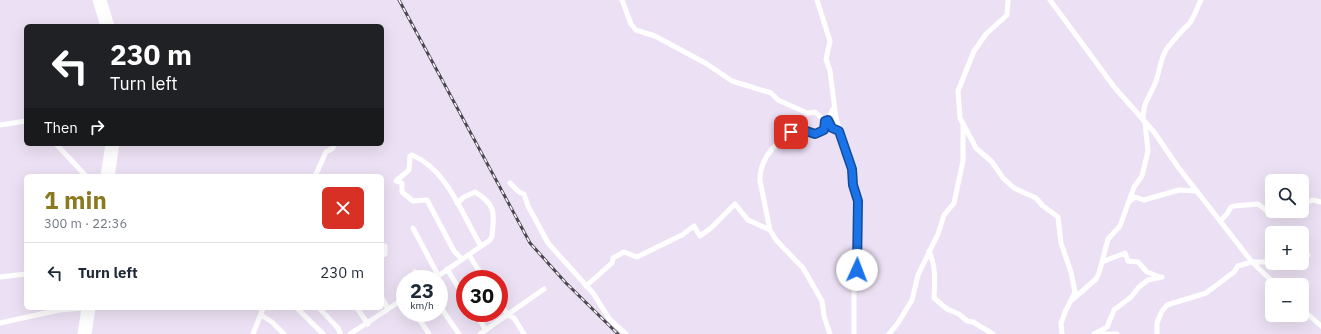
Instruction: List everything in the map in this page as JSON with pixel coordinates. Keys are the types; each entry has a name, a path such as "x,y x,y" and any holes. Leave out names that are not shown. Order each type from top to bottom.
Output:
{"highway":[{"path":"96,0 103,24"},
{"path":"103,0 110,24"},
{"path":"104,174 109,146"},
{"path":"111,174 116,146"},
{"path":"81,334 89,310"},
{"path":"88,334 90,310"}],"street":[{"path":"622,0 631,24 636,30 655,36 707,64 732,81 771,93 778,100 806,113 815,112 827,120 832,128 839,131"},
{"path":"817,0 830,41 826,59 830,71 839,131 852,169 853,185 858,210 857,270 854,283 854,334"},
{"path":"889,334 898,323 912,300 916,279 944,215 954,203 959,183 963,155 962,121 958,91 977,44 1007,15 1008,0"},
{"path":"1050,0 1125,100 1163,144 1252,262 1269,278"},
{"path":"1065,312 1074,298 1096,279 1108,239 1120,226 1134,187 1142,176 1148,151 1144,121 1144,102 1153,88 1160,65 1168,47 1182,29 1189,24 1201,0"},
{"path":"830,334 819,294 803,268 776,240 770,230 760,175 765,161 775,144 798,128 815,134 824,130 827,120 833,112 834,105"},
{"path":"0,125 24,121"},
{"path":"962,121 976,148 992,162 1003,178 1014,188 1036,198 1043,206 1058,217 1061,242 1071,272 1074,292 1061,323 1062,334"},
{"path":"58,146 84,174"},
{"path":"316,174 326,152 333,146"},
{"path":"462,259 454,251 428,200 413,201 402,192 402,183 396,181 409,170 410,156 414,155 436,171 457,203 481,246"},
{"path":"510,183 519,192 524,194 528,206 548,243 593,293 610,320 626,334"},
{"path":"1128,203 1135,197 1144,200 1179,190 1197,191"},
{"path":"456,284 447,269 469,255 492,236 494,212 486,198 475,192 464,197 457,203"},
{"path":"1309,202 1313,200 1321,202"},
{"path":"586,286 612,263 613,258 624,252 636,257 682,235 694,226 700,236 711,228 735,204 748,220 770,230"},
{"path":"1220,221 1231,207 1234,206 1258,204 1265,209"},
{"path":"413,228 433,270"},
{"path":"384,255 385,246"},
{"path":"929,251 933,258 935,268 934,298 947,310 959,314 967,321 973,322 993,334"},
{"path":"1094,334 1107,327 1114,310 1131,297 1139,287 1148,280 1162,277 1147,272 1138,262 1128,261 1125,253 1102,262"},
{"path":"469,255 478,270"},
{"path":"1157,334 1157,323 1162,311 1167,305 1206,293 1234,272 1238,266 1252,262 1265,263"},
{"path":"0,277 24,274"},
{"path":"524,334 514,318 508,315 544,290"},
{"path":"384,302 388,309"},
{"path":"350,334 368,324 396,304"},
{"path":"0,323 59,310"},
{"path":"254,334 262,310"},
{"path":"299,310 323,334"},
{"path":"321,310 338,328 341,334"},
{"path":"358,310 368,324"},
{"path":"261,315 272,322 284,334"},
{"path":"1309,315 1321,326"},
{"path":"448,318 459,334"},
{"path":"421,322 429,334"},
{"path":"482,322 493,334"},
{"path":"480,334 498,322"},
{"path":"1103,334 1117,334"}],"railway":[{"path":"399,0 530,243 566,283 618,334"}],"route":[{"path":"791,132 798,128 815,134 824,130 825,121 828,120 832,128 839,131 846,147 852,169 853,185 858,201 857,270"}]}
